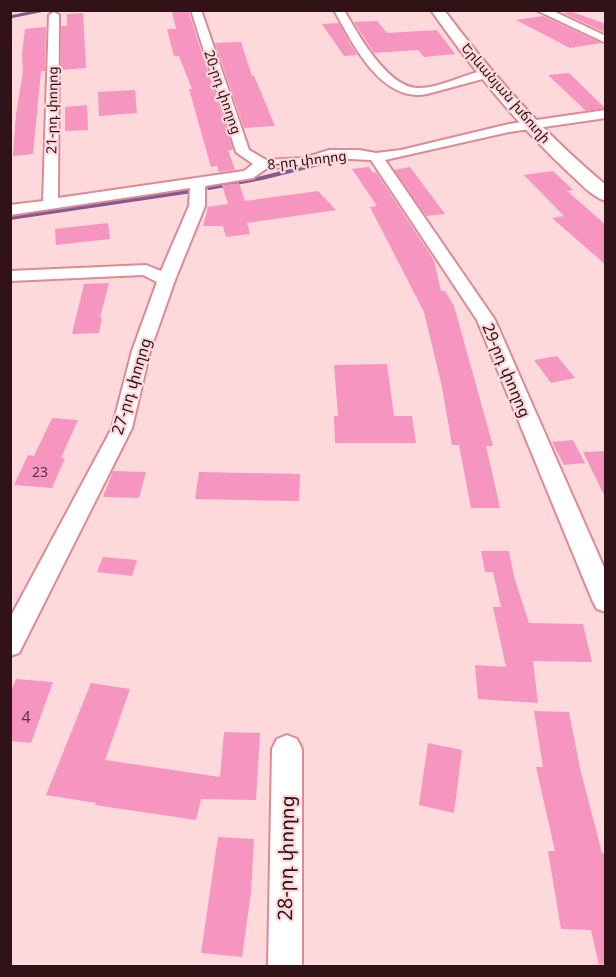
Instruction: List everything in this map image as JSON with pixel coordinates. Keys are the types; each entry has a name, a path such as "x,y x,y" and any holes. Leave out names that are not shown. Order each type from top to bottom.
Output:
{"main road":[{"name":"Երևանյան խճուղի","path":"437,10 486,74 532,126 606,195"}],"street":[{"name":"20-րդ փողոց","path":"196,10 243,152 263,164"},
{"path":"339,10 356,38 391,84 404,91 418,92 470,76 486,74"},
{"path":"541,10 606,40"},
{"name":"21-րդ փողոց","path":"50,205 54,15"},
{"name":"8-րդ փողոց","path":"10,210 248,175 263,164 306,162 329,154 359,154 376,157 452,144 509,128 606,114"},
{"name":"29-րդ փողոց","path":"376,157 388,178 486,320 606,602"},
{"name":"27-րդ փողոց","path":"10,645 122,428 141,351 166,279 197,206 198,183"},
{"path":"10,276 146,270 166,279"},
{"name":"28-րդ փողոց","path":"285,966 287,749"}],"building":[{"path":"188,10 233,150 228,150 235,170 219,172 217,166 211,167 189,89 192,89 179,56 174,56 167,29 176,29 172,11"},
{"path":"572,12 606,24 606,33 563,13"},
{"path":"83,13 86,68 61,70 61,26 67,26 67,14"},
{"path":"543,16 601,43 570,48 516,20"},
{"path":"377,21 387,33 437,30 455,54 424,57 418,50 374,53 354,22"},
{"path":"339,23 357,55 344,56 322,24"},
{"path":"46,27 45,71 41,71 33,154 13,156 16,114 23,72 22,54 25,29"},
{"path":"241,42 252,76 254,76 275,126 244,128 215,43"},
{"path":"569,73 605,108 586,111 548,75"},
{"path":"135,90 137,113 99,116 98,92"},
{"path":"87,105 88,130 65,131 65,107"},
{"path":"369,167 373,173 376,172 430,254 434,261 441,291 445,291 454,306 493,446 486,446 500,508 471,508 459,445 452,445 442,387 424,312 370,207 377,206 352,169"},
{"path":"410,167 445,214 426,216 394,170"},
{"path":"553,171 573,190 567,191 606,225 606,265 552,218 564,216 524,175"},
{"path":"239,183 245,201 318,191 336,210 247,223 250,234 226,237 223,226 203,226 208,207 228,204 222,185"},
{"path":"108,223 110,239 56,245 55,229"},
{"path":"109,283 100,317 102,317 99,333 72,334 84,284"},
{"path":"557,356 575,378 551,383 534,360"},
{"path":"387,364 394,416 412,416 416,443 335,443 334,416 338,416 334,365"},
{"path":"52,418 78,420 61,458 65,458 52,488 14,485 28,455 34,456"},
{"path":"573,440 585,463 564,465 552,442"},
{"path":"606,451 606,499 583,452"},
{"path":"113,471 146,472 139,498 103,497"},
{"path":"199,472 300,474 299,501 195,499"},
{"path":"481,551 509,551 514,577 529,623 583,624 592,662 533,661 538,703 478,699 475,665 506,667 493,607 501,607 493,572 485,572"},
{"path":"103,557 137,560 132,576 97,572"},
{"path":"16,679 53,682 31,743 10,741 10,693"},
{"path":"91,683 130,689 105,760 220,777 224,732 260,733 256,800 201,799 196,820 95,805 96,803 46,795"},
{"path":"534,711 569,712 580,768 602,853 606,853 606,964 599,965 591,930 561,929 548,851 555,851 536,767 543,767"},
{"path":"428,743 462,750 454,813 419,805"},
{"path":"218,837 254,839 251,892 242,957 201,953"}],"waterway":[{"path":"10,17 44,10"},
{"path":"209,188 262,178 342,158"},
{"path":"10,218 192,191"}]}
